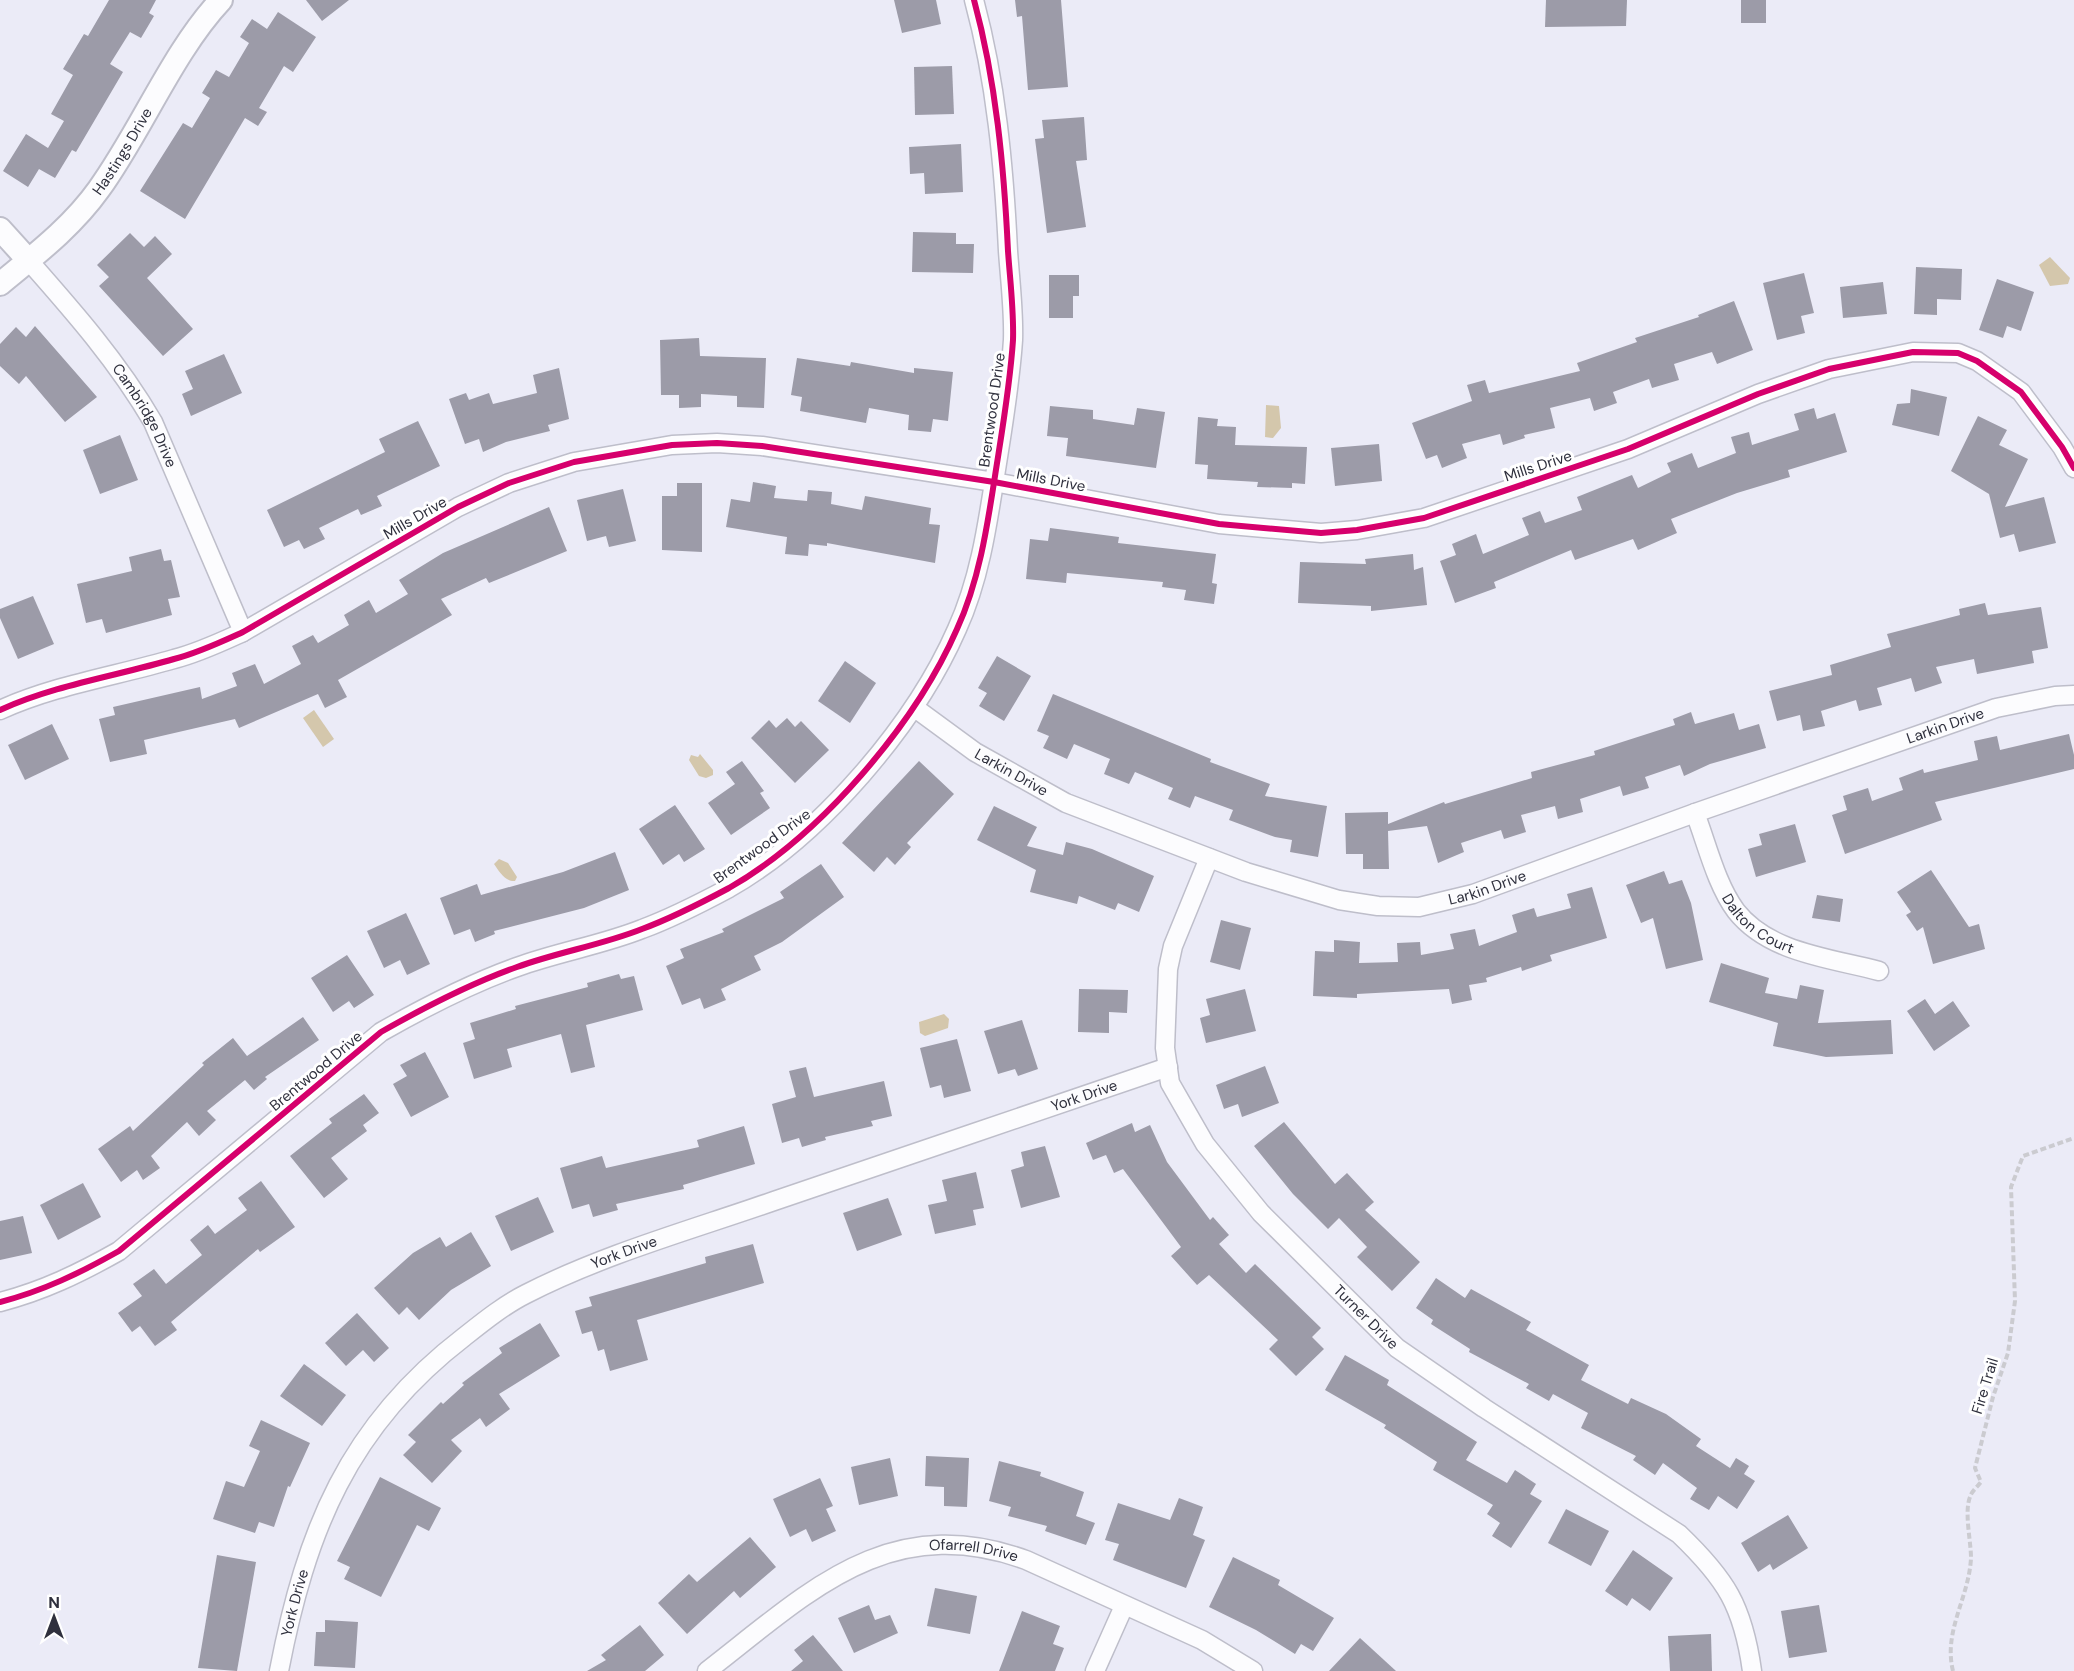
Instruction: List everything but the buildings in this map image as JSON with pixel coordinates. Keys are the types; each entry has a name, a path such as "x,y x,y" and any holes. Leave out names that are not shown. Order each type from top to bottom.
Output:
{"street":[{"name":"Hastings Drive","path":"0,284 71,224 99,189 181,56 221,0"},
{"name":"Brentwood Drive","path":"0,1302 50,1286 119,1251 381,1032 416,1012 469,985 520,966 641,930 732,886 802,835 835,804 915,708 939,668 959,626 977,571 994,482 1009,381 1013,336 1006,202 991,78 974,0"},
{"name":"Cambridge Drive","path":"0,228 98,339 134,389 153,422 243,632"},
{"name":"Mills Drive","path":"0,710 78,684 176,659 243,632 458,507 509,483 574,462 672,445 717,443 762,446 994,482 1219,524 1321,533 1357,530 1424,518 1628,448 1758,394 1829,369 1913,352 1958,353 1977,360 2012,385 2021,392 2062,447 2074,468"},
{"name":"Larkin Drive","path":"915,708 975,752 1066,803 1209,858 1338,900 1378,906 1419,907 1473,894 1995,708 2074,695"},
{"name":"Dalton Court","path":"1695,813 1721,883 1736,910 1754,929 1778,944 1879,971"},
{"name":"Turner Drive","path":"1209,858 1173,946 1168,969 1165,1048 1170,1083 1188,1118 1205,1144 1261,1213 1397,1348 1484,1408 1679,1534 1704,1557 1717,1571 1740,1615 1752,1671"},
{"name":"York Drive","path":"279,1671 291,1608 314,1534 334,1489 377,1423 427,1365 482,1323 525,1294 620,1254 1168,1066"},
{"name":"Ofarrell Drive","path":"707,1671 826,1580 874,1557 908,1547 938,1544 998,1550 1202,1640 1253,1671"},
{"path":"1095,1671 1125,1606"}],"shaded area":[{"path":"2050,257 2070,278 2068,284 2050,286 2039,265"},
{"path":"1266,405 1279,406 1281,428 1273,438 1265,437"},
{"path":"314,710 334,739 323,747 303,718"},
{"path":"700,754 713,770 713,775 706,778 699,776 689,760 691,755 698,757"},
{"path":"499,859 508,863 517,877 515,881 505,878 498,870 494,864"},
{"path":"944,1014 949,1019 948,1028 925,1036 920,1033 919,1022"}],"cycle path":[{"path":"0,1302 61,1281 119,1251 381,1032 464,988 533,962 642,929 729,888 763,866 830,809 890,739 939,666 965,611 989,515 1010,374 1013,318 1001,156 988,62 974,0"},
{"path":"0,710 64,687 183,657 226,640 458,507 509,483 574,462 672,445 717,443 762,446 994,482 1219,524 1321,533 1357,530 1424,518 1628,449 1758,394 1829,369 1913,352 1958,353 1977,361 2021,392 2062,447 2074,468"}]}
